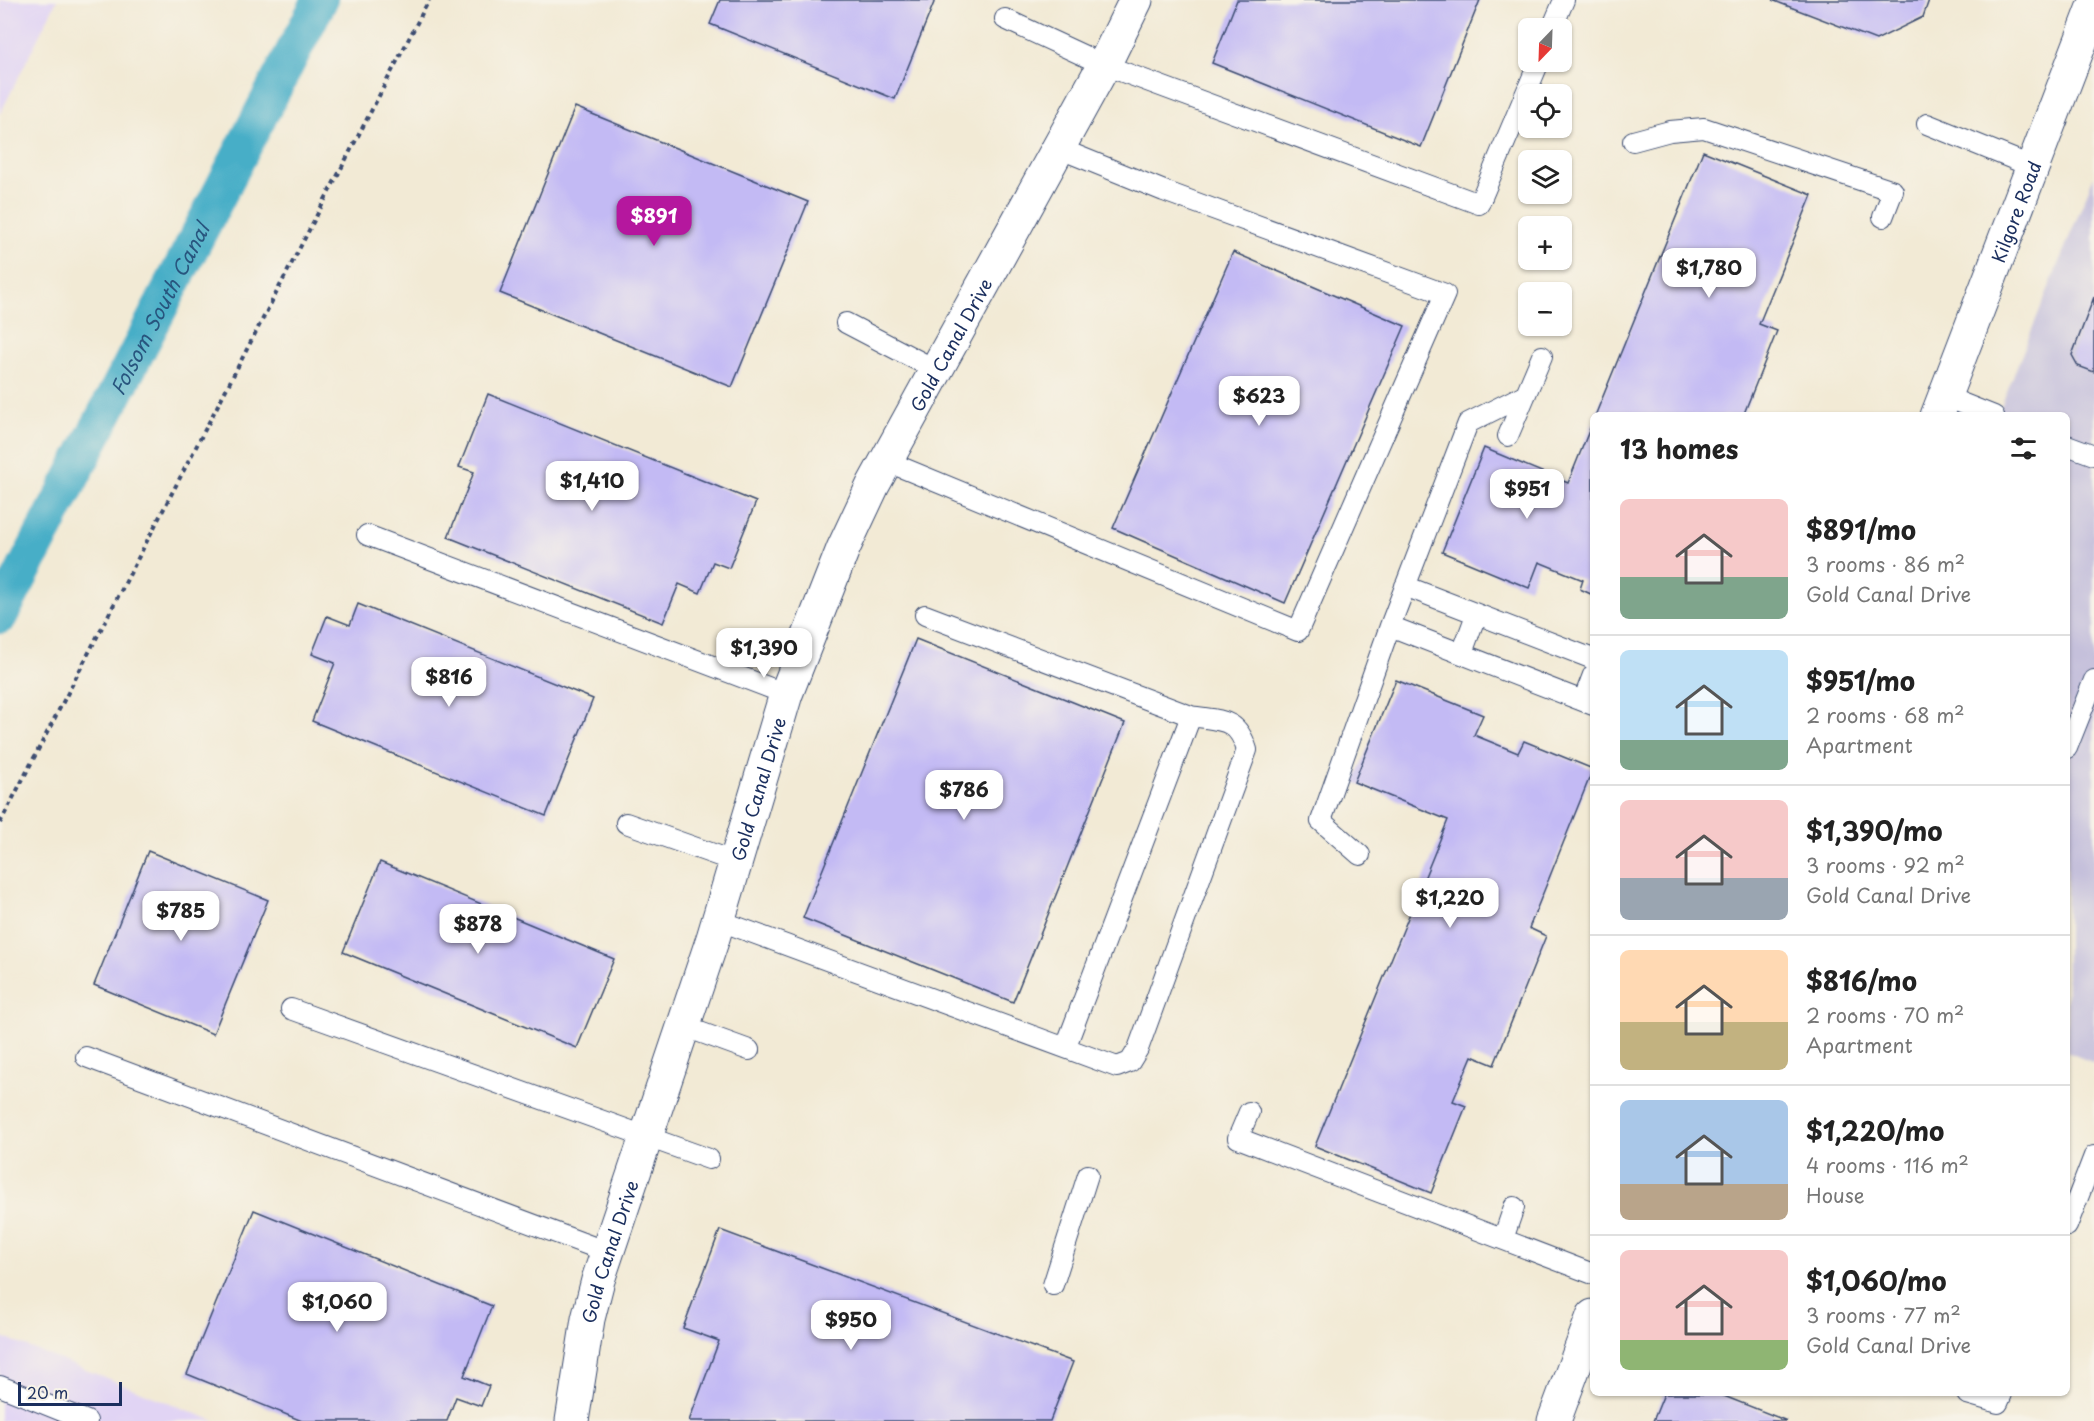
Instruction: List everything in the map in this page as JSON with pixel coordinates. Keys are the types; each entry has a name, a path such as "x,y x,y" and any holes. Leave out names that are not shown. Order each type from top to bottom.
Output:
{"street":[{"name":"Gold Canal Drive","path":"572,1421 588,1319 607,1252 718,920 786,694 843,549 886,461 1104,65 1136,0"},
{"name":"Kilgore Road","path":"1941,406 2093,13"},
{"path":"1554,1421 1590,1324"}],"lane":[{"path":"1556,18 1564,0"},
{"path":"1005,19 1104,65 1479,204 1535,72"},
{"path":"1927,124 2033,167"},
{"path":"1633,141 1670,131 1704,128 1893,191 1883,217"},
{"path":"886,461 1298,631 1445,294 1164,191 1058,148"},
{"path":"846,323 936,370"},
{"path":"1508,436 1542,356"},
{"path":"1360,855 1321,821 1390,626 1468,423 1526,394"},
{"path":"1941,406 1973,412"},
{"path":"2070,446 2094,455"},
{"path":"367,535 786,694"},
{"path":"1406,586 1590,658"},
{"path":"718,920 1066,1046 1117,1067 1130,1062 1138,1049 1247,750 1242,732 1228,723 1191,716 925,615"},
{"path":"1462,653 1476,615"},
{"path":"1390,626 1588,703"},
{"path":"2070,740 2094,680"},
{"path":"1066,1046 1191,716"},
{"path":"627,823 736,862"},
{"path":"291,1009 709,1159"},
{"path":"683,1026 749,1050"},
{"path":"86,1057 607,1252"},
{"path":"1249,1112 1238,1138 1590,1273"},
{"path":"2070,1214 2094,1156"},
{"path":"1053,1286 1088,1175"},
{"path":"1503,1239 1514,1207"},
{"path":"0,1386 87,1421"},
{"path":"1974,1396 1998,1403 2001,1396"}],"path":[{"path":"0,823 429,0"}],"shaded area":[{"path":"0,0 57,0 0,114"},
{"path":"2094,176 2094,1063 2070,1053 2070,412 1999,412"},
{"path":"0,1336 197,1414 215,1421 0,1421"}],"building":[{"path":"720,0 935,0 895,99 710,24"},
{"path":"1237,0 1480,0 1421,147 1212,63"},
{"path":"1772,0 1929,0 1923,17 1876,40"},
{"path":"575,107 808,202 732,387 500,293"},
{"path":"1703,151 1812,195 1759,324 1777,331 1745,412 1597,412"},
{"path":"1233,252 1405,326 1285,603 1113,528"},
{"path":"2094,297 2094,372 2078,366 2072,355"},
{"path":"488,394 756,502 729,568 713,562 700,593 679,584 663,623 448,537 474,472 459,467"},
{"path":"1590,428 1590,594 1580,589 1583,580 1539,562 1529,588 1442,552 1484,448 1568,483"},
{"path":"358,604 593,699 546,816 312,721 335,663 312,654 327,616 350,625"},
{"path":"916,639 1125,723 1013,1002 803,918"},
{"path":"1396,680 1483,715 1474,735 1518,753 1524,741 1590,768 1590,776 1529,928 1546,936 1494,1065 1472,1056 1453,1101 1466,1106 1431,1193 1315,1146 1448,820 1354,782"},
{"path":"148,851 268,900 213,1034 94,985"},
{"path":"380,862 614,959 577,1048 343,952"},
{"path":"254,1210 492,1306 464,1376 489,1386 481,1406 456,1397 447,1421 302,1421 187,1374"},
{"path":"720,1230 1073,1362 1050,1421 689,1421 719,1341 683,1328"},
{"path":"1663,1396 1724,1396 1787,1421 1653,1421"}],"waterway":[{"name":"Folsom South Canal","path":"0,616 320,0"}]}
